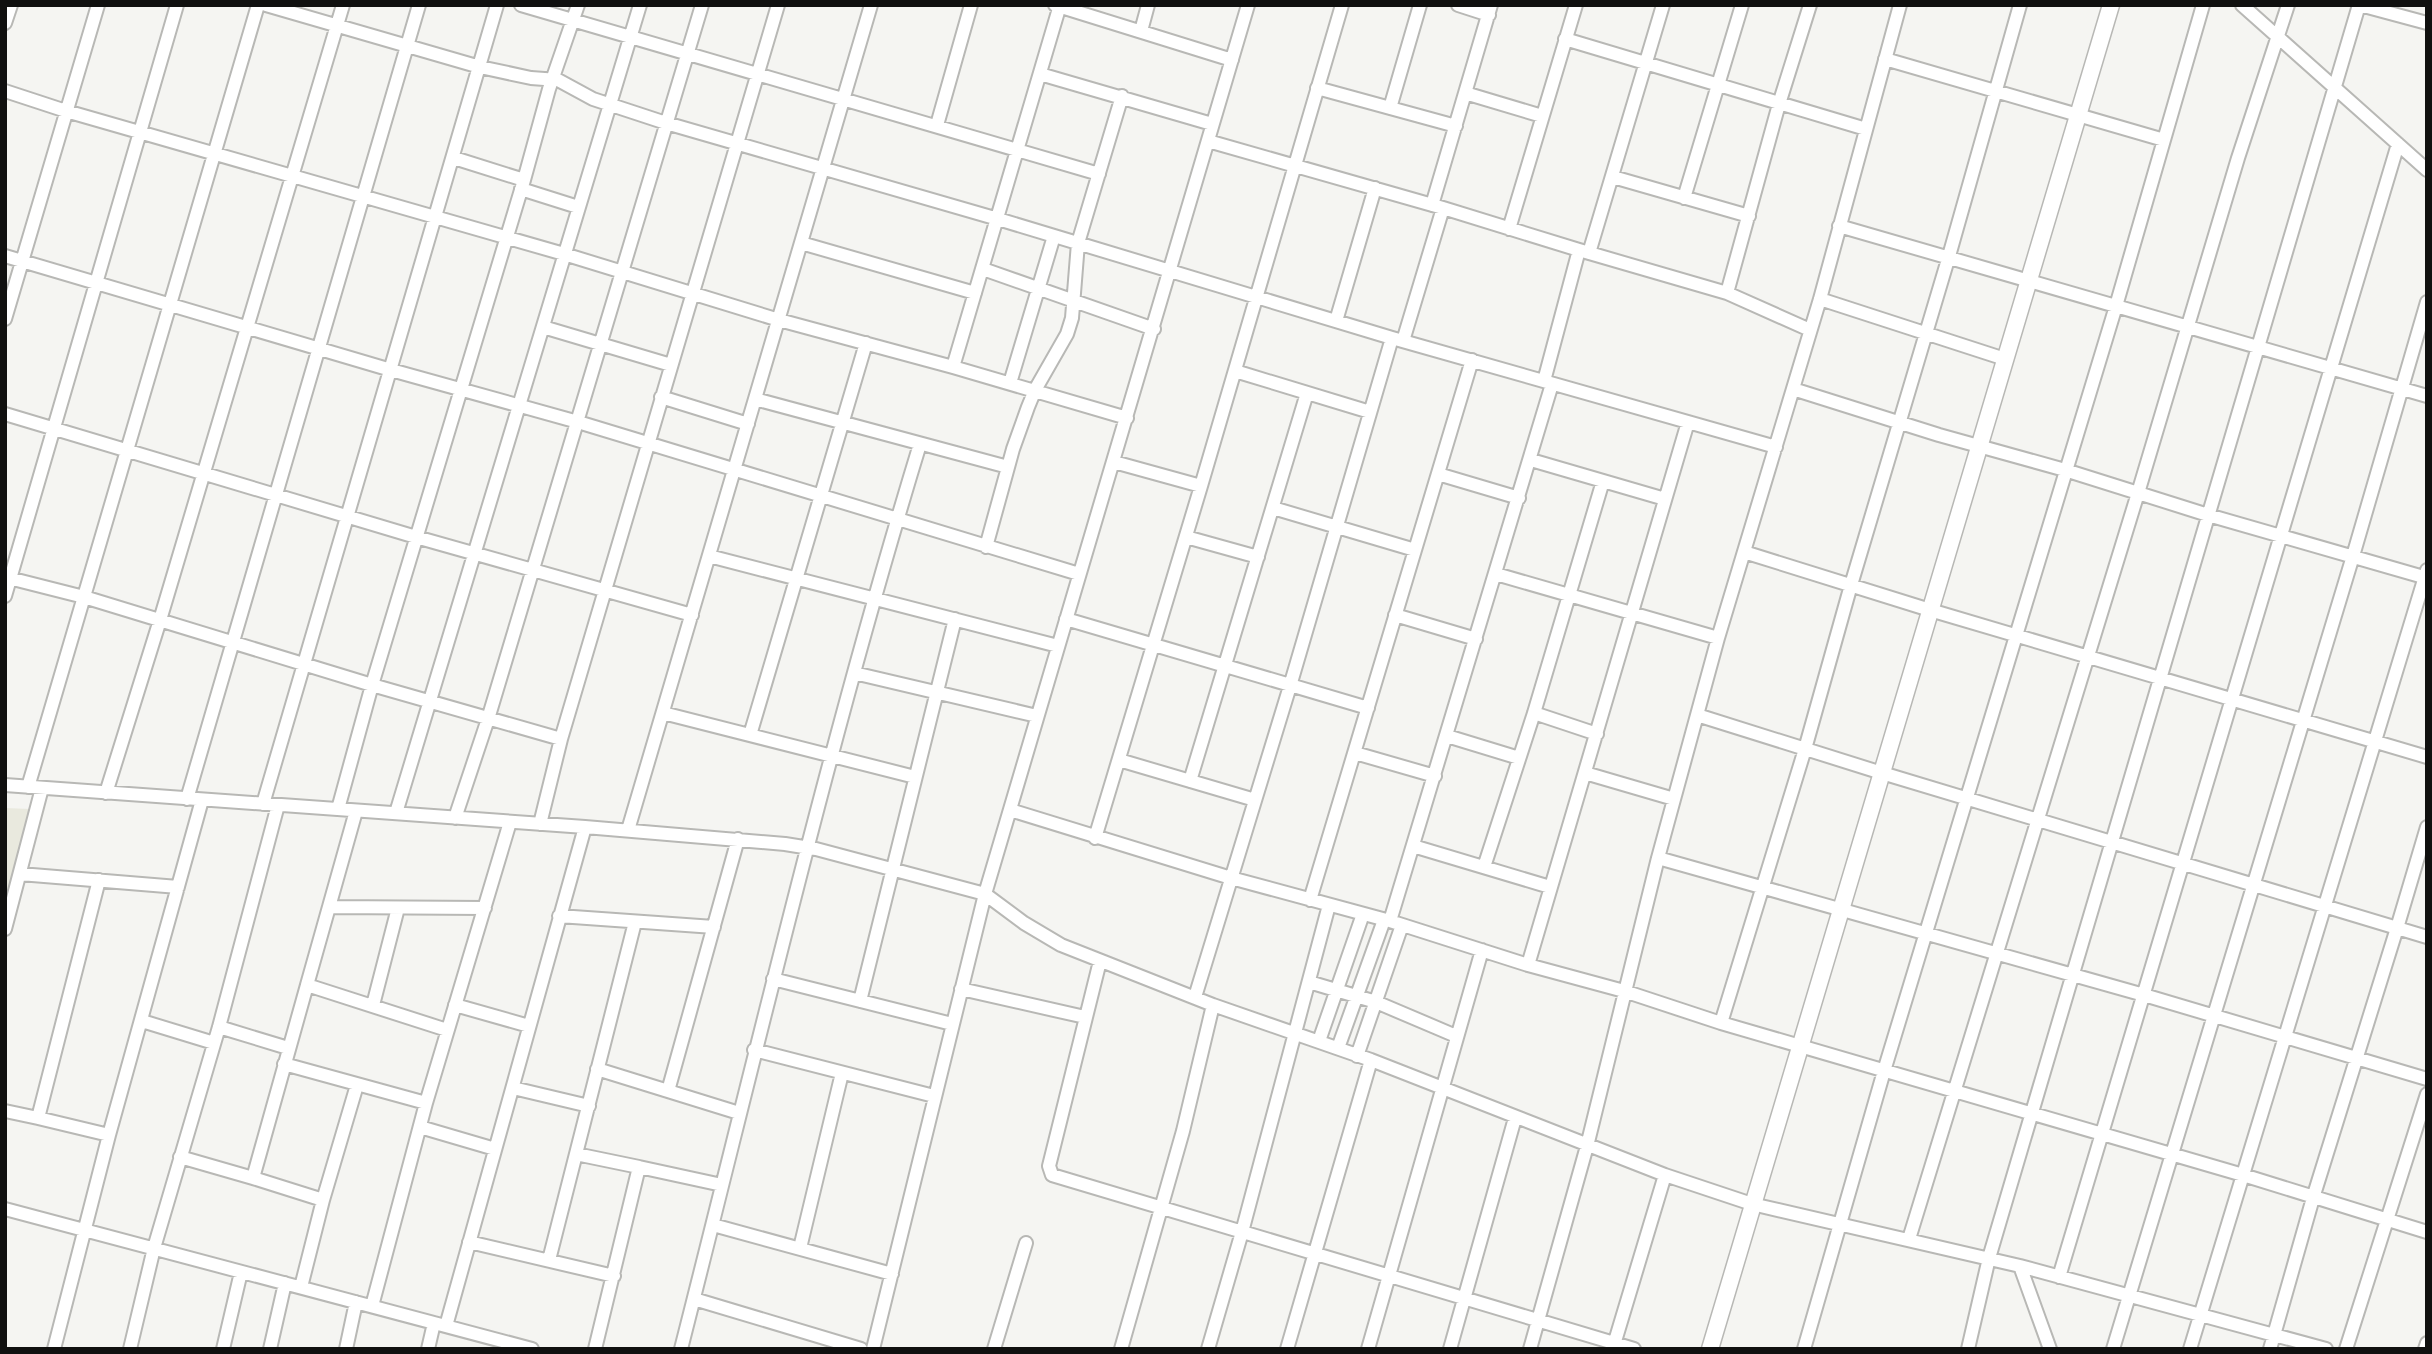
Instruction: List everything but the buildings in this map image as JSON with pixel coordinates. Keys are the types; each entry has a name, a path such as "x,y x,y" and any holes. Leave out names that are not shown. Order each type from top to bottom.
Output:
{"main road":[{"path":"1710,1349 2111,5"}],"street":[{"path":"5,23 11,5"},
{"path":"5,319 98,5"},
{"path":"5,596 8,578 177,5"},
{"path":"28,787 258,5"},
{"path":"266,5 480,67 531,78 552,79 569,85 587,97 666,123 998,219 1170,273 1776,447"},
{"path":"106,793 343,5"},
{"path":"187,799 419,5"},
{"path":"263,804 498,5"},
{"path":"521,5 1099,174"},
{"path":"338,809 372,685 523,185 552,79 578,5"},
{"path":"396,813 639,5"},
{"path":"456,818 702,5"},
{"path":"540,824 561,739 647,443 778,5"},
{"path":"628,830 871,5"},
{"path":"937,125 971,5"},
{"path":"1141,31 1148,5"},
{"path":"873,1349 985,894 1248,5"},
{"path":"1095,838 1202,486 1342,5"},
{"path":"1390,108 1420,5"},
{"path":"1195,997 1370,412 1397,339 1438,206 1455,126 1490,10 1458,5"},
{"path":"1509,229 1576,5"},
{"path":"1357,1055 1376,1002 1392,922 1413,846 1531,460 1548,382 1584,252 1613,177 1663,5"},
{"path":"1684,198 1742,5"},
{"path":"1727,293 1779,104 1810,5"},
{"path":"1530,1349 1587,1146 1658,858 1718,638 1820,299 1900,5"},
{"path":"1721,1023 1805,749 2020,5"},
{"path":"1804,1349 1884,1071 2018,636 2203,5"},
{"path":"2242,5 2427,170"},
{"path":"1909,1239 2238,158 2288,5"},
{"path":"1968,1349 1989,1258 2071,975 2360,5 2427,23"},
{"path":"953,367 1058,6 1232,60"},
{"path":"1565,39 1866,129"},
{"path":"1885,60 2164,140"},
{"path":"1040,74 1212,124"},
{"path":"1317,88 1455,126"},
{"path":"5,91 66,111 564,254 779,320 1127,418"},
{"path":"1465,93 1542,116"},
{"path":"986,547 1008,467 1035,390 1067,334 1076,301 1075,265 1078,243 1122,96"},
{"path":"1208,141 1438,206 1727,293 1810,330"},
{"path":"2059,1277 2398,144"},
{"path":"454,158 578,207"},
{"path":"1613,177 1749,216"},
{"path":"1336,321 1375,188"},
{"path":"1839,226 2427,396"},
{"path":"1010,383 1054,236"},
{"path":"801,243 975,293"},
{"path":"5,256 578,422 1079,574"},
{"path":"983,269 1154,329"},
{"path":"1820,299 2005,359"},
{"path":"2113,1349 2427,302"},
{"path":"543,327 671,365"},
{"path":"750,735 866,343"},
{"path":"1310,900 1472,360"},
{"path":"1235,370 1370,412"},
{"path":"1793,389 2208,515 2426,575 2190,1349"},
{"path":"1190,781 1307,393"},
{"path":"661,397 748,425"},
{"path":"755,399 1008,467"},
{"path":"5,414 416,537 692,615"},
{"path":"1528,965 1688,422"},
{"path":"681,1349 806,847 874,598 920,444"},
{"path":"1531,460 1665,499"},
{"path":"1114,462 1202,486"},
{"path":"1438,474 1519,498"},
{"path":"1484,867 1534,713 1603,481"},
{"path":"1273,508 1415,551"},
{"path":"1186,537 1258,557"},
{"path":"1744,552 1930,611 2427,757"},
{"path":"709,556 1058,646"},
{"path":"1496,575 1718,638"},
{"path":"8,578 84,597 372,685 561,739"},
{"path":"1395,615 1476,639"},
{"path":"860,1001 955,619"},
{"path":"1066,619 1368,708"},
{"path":"854,673 1037,716"},
{"path":"663,713 915,777"},
{"path":"1534,713 1597,734"},
{"path":"1697,715 2427,937"},
{"path":"1447,736 1519,758"},
{"path":"1355,753 1435,776"},
{"path":"1119,760 1255,800"},
{"path":"1585,773 1674,799"},
{"path":"5,785 628,830 806,847 985,894 1040,934 1100,961 1213,1004 1295,1031 1587,1146 1752,1204 1989,1258 2326,1349"},
{"path":"5,929 42,788"},
{"path":"54,1349 109,1135 202,800"},
{"path":"131,1349 154,1248 219,1027 278,805"},
{"path":"1010,810 1095,838 1392,922 1528,965 1624,991 1721,1023 2243,1175 2427,1232"},
{"path":"253,1178 356,811"},
{"path":"372,1306 426,1102 510,822"},
{"path":"428,1349 440,1325 469,1242 585,827"},
{"path":"2270,1349 2313,1198 2427,827"},
{"path":"668,1091 738,839"},
{"path":"1413,846 1550,887"},
{"path":"1658,858 1998,953 2427,1079"},
{"path":"20,874 178,887"},
{"path":"38,1118 99,880"},
{"path":"1208,1349 1329,905"},
{"path":"330,907 485,908"},
{"path":"373,1005 398,908"},
{"path":"1319,1041 1363,914"},
{"path":"559,916 714,927"},
{"path":"549,1260 635,922"},
{"path":"1338,1048 1357,995 1392,922"},
{"path":"1368,1349 1482,950"},
{"path":"1100,961 1050,1171 1057,1178 1538,1319 1614,1346 1634,1349"},
{"path":"773,979 952,1024"},
{"path":"1309,982 1357,995 1456,1036"},
{"path":"307,985 447,1030"},
{"path":"961,989 1086,1017"},
{"path":"1121,1349 1183,1130 1213,1004"},
{"path":"455,1005 529,1026"},
{"path":"142,1021 214,1043"},
{"path":"219,1027 288,1048"},
{"path":"754,1050 934,1096"},
{"path":"1287,1349 1371,1060"},
{"path":"284,1064 426,1102"},
{"path":"597,1069 739,1113"},
{"path":"800,1248 842,1073"},
{"path":"301,1287 357,1085"},
{"path":"513,1088 589,1105"},
{"path":"2346,1349 2427,1094"},
{"path":"5,1111 109,1135"},
{"path":"1450,1349 1515,1118"},
{"path":"420,1127 495,1149"},
{"path":"576,1154 722,1185"},
{"path":"180,1157 323,1200"},
{"path":"595,1349 639,1167"},
{"path":"1614,1346 1665,1175"},
{"path":"6,1213 84,1228 508,1346 532,1349"},
{"path":"713,1225 892,1274"},
{"path":"469,1242 614,1276"},
{"path":"994,1349 1026,1243"},
{"path":"2020,1266 2050,1349"},
{"path":"223,1349 241,1272"},
{"path":"271,1349 285,1283"},
{"path":"694,1299 861,1349"},
{"path":"346,1349 356,1302"},
{"path":"2425,1349 2427,1343"}],"shaded area":[{"path":"5,808 30,809 5,900"}]}
